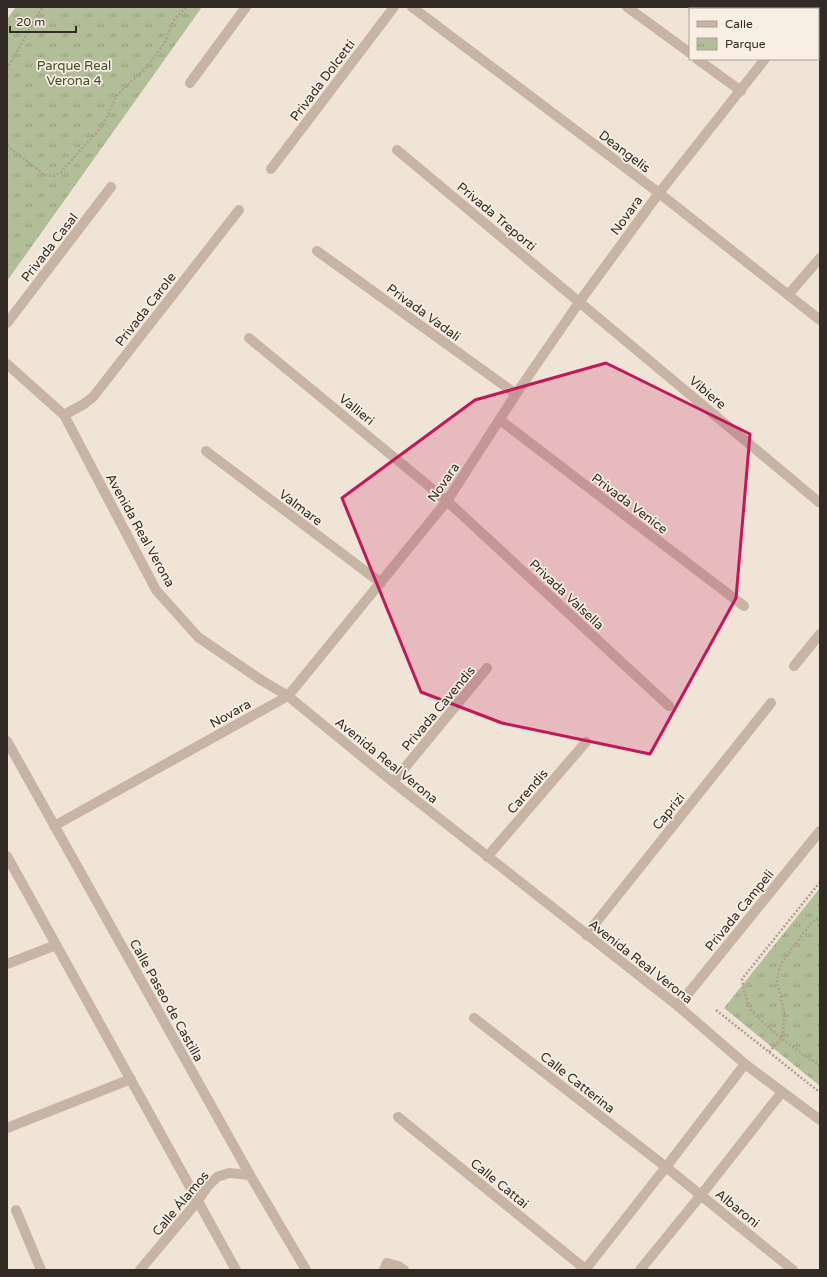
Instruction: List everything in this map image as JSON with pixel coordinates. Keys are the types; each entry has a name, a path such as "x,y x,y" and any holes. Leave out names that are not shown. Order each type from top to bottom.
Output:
{"street":[{"path":"190,83 246,7"},
{"name":"Privada Dolcetti","path":"271,169 394,7"},
{"name":"Deangelis","path":"412,7 659,193 820,320"},
{"path":"627,7 689,53"},
{"path":"699,60 740,91"},
{"name":"Novara","path":"54,826 288,696 447,501 516,394 580,301 659,193 764,60"},
{"name":"Privada Treporti","path":"397,150 580,301"},
{"name":"Privada Casal","path":"7,323 111,187"},
{"name":"Privada Carole","path":"64,415 84,404 93,396 239,210"},
{"name":"Privada Vadali","path":"317,251 516,394"},
{"path":"788,295 820,258"},
{"name":"Vibiere","path":"580,301 820,503"},
{"name":"Vallieri","path":"249,338 447,501"},
{"name":"Avenida Real Verona","path":"7,364 64,415 156,590 198,637 261,680 288,696 487,857 678,1006 745,1064 820,1120"},
{"name":"Privada Venice","path":"500,420 744,606"},
{"name":"Valmare","path":"206,451 381,583"},
{"name":"Privada Valsella","path":"447,501 669,706"},
{"path":"794,666 820,634"},
{"name":"Privada Cavendis","path":"393,782 487,668"},
{"name":"Caprizi","path":"586,935 771,703"},
{"name":"Calle Paseo de Castilla","path":"7,741 250,1175 306,1270"},
{"name":"Carendis","path":"487,857 586,742"},
{"name":"Privada Campeli","path":"678,1006 820,830"},
{"path":"7,856 236,1270"},
{"path":"7,964 56,945"},
{"name":"Calle Catterina","path":"474,1018 666,1167"},
{"path":"585,1270 745,1064"},
{"path":"7,1128 131,1079"},
{"path":"640,1270 782,1092"},
{"name":"Calle Cattai","path":"398,1117 585,1270"},
{"name":"Albaroni","path":"666,1167 793,1270"},
{"name":"Calle Álamos","path":"140,1270 198,1202 208,1186 217,1177 229,1173 250,1175"},
{"path":"16,1210 41,1270"},
{"path":"384,1270 387,1263 398,1266 404,1270"}],"path":[{"path":"7,69 42,7"},
{"path":"7,146 45,175 54,176 61,172 103,125 117,95 148,66 165,42 173,21 186,7"},
{"path":"820,882 742,979 745,996 753,1012 805,1056 820,1064"},
{"path":"769,1052 782,1038 785,1014 777,982 780,965 812,922 820,918"},
{"path":"716,1010 818,1091"}],"highlighted area":[{"path":"606,363 750,434 736,598 650,754 502,723 421,692 342,498 475,400"}],"green space":[{"name":"Parque Real Verona 4","path":"16,7 202,7 7,281 7,19"},
{"path":"820,888 820,1086 724,1008"}]}
